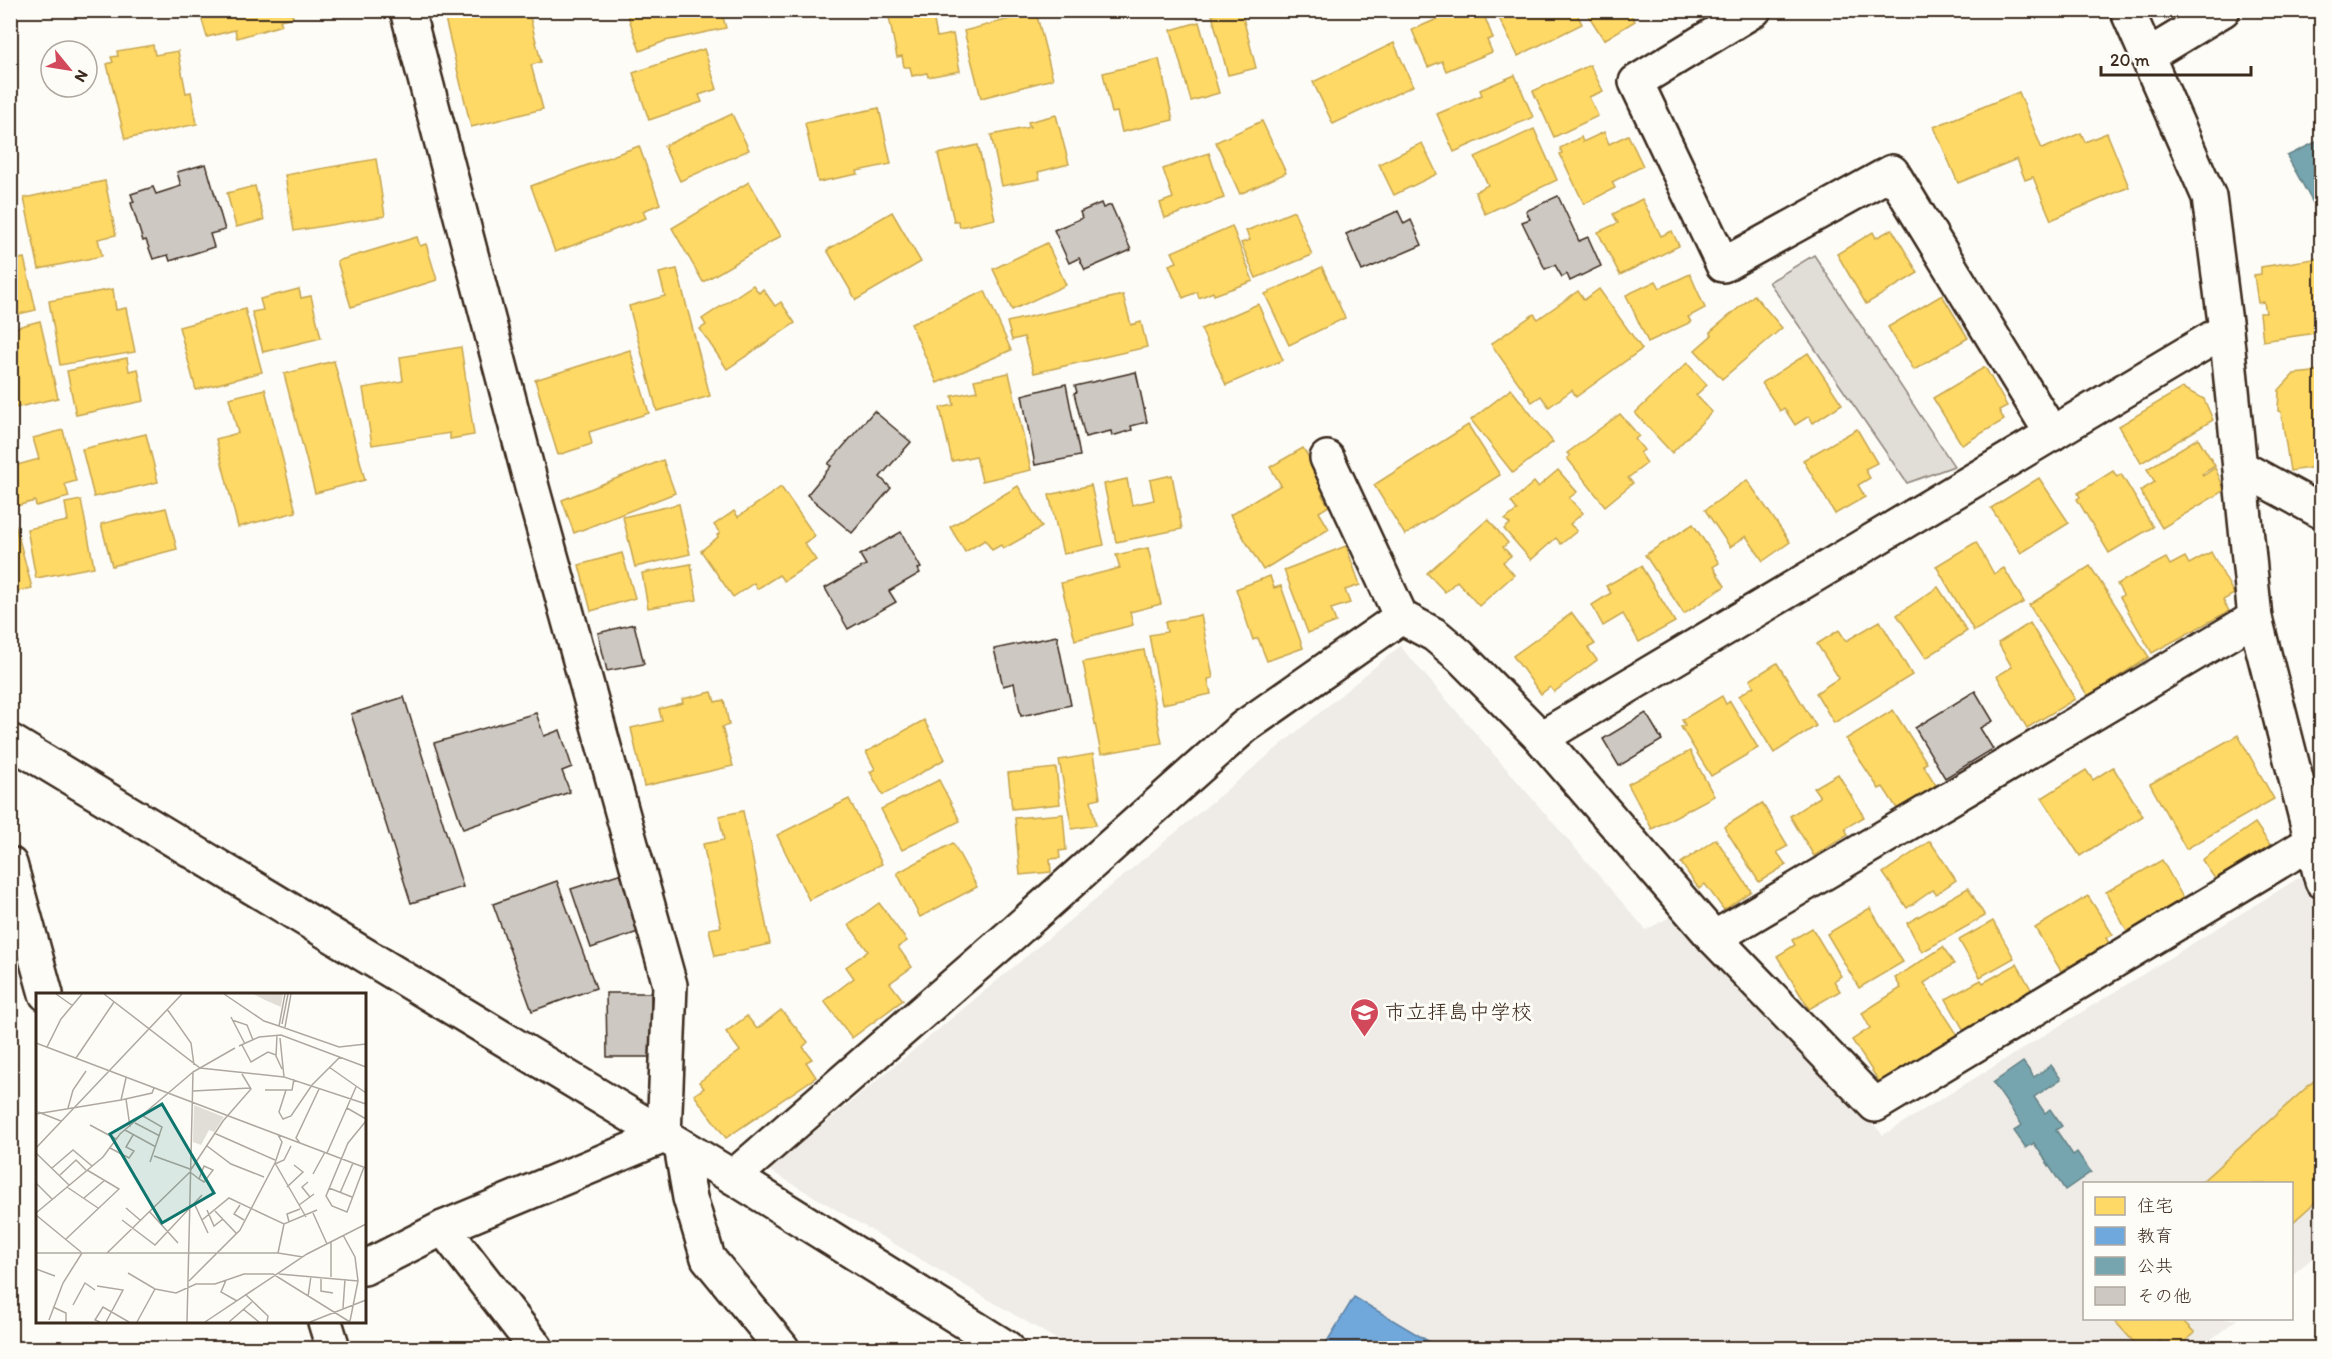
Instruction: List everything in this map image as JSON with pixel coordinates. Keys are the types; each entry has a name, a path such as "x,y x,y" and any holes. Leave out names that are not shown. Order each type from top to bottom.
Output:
{"street":[{"path":"407,10 533,491 670,985 673,1141 708,1258 782,1348"},
{"path":"1754,10 1636,82 1723,266 1892,172 2052,434"},
{"path":"2127,10 2209,197 2226,330 2255,618 2310,843 2322,881"},
{"path":"2147,56 2223,10"},
{"path":"1541,738 2226,330"},
{"path":"1327,458 1401,617 1435,635 1452,649 1541,738 1714,938 1875,1105 2310,843"},
{"path":"2240,467 2322,512"},
{"path":"733,1177 1018,929 1244,727 1401,617"},
{"path":"1714,938 2255,618"},
{"path":"10,741 733,1177 1007,1348"},
{"path":"10,864 46,993"},
{"path":"366,1267 443,1228 673,1141"},
{"path":"443,1228 536,1348"},
{"path":"325,1323 333,1348"}],"shaded area":[{"path":"1814,255 1954,466 1907,483 1769,282"},
{"name":"市立拝島中学校","path":"1400,646 1646,930 1688,907 1883,1135 2318,866 2321,878 2321,1251 2293,1274 2293,1182 2083,1182 2083,1320 2236,1320 2200,1348 1071,1348 769,1170"}],"building: 住宅":[{"path":"199,10 291,10 293,17 280,20 282,25 237,38 235,30 207,37"},
{"path":"443,10 519,10 520,15 529,13 541,62 531,65 543,109 471,127"},
{"path":"626,10 721,10 726,28 665,41 640,51"},
{"path":"932,10 937,37 953,34 960,71 928,77 927,73 912,76 910,67 904,67 902,56 897,57 888,12"},
{"path":"1074,10 1104,10 1076,17"},
{"path":"1229,10 1241,10 1256,68 1228,75 1212,15"},
{"path":"1458,10 1482,10 1493,38 1487,40 1492,52 1446,71 1442,61 1428,67 1412,30"},
{"path":"1495,10 1575,10 1582,24 1518,56"},
{"path":"1585,10 1628,10 1635,21 1604,40"},
{"path":"1036,12 1053,79 981,98 964,31"},
{"path":"1199,22 1219,93 1191,101 1171,30"},
{"path":"1394,43 1413,86 1333,124 1313,82"},
{"path":"153,45 155,55 178,51 186,93 191,92 197,124 125,139 107,64 113,62 111,57 118,56 117,51"},
{"path":"704,49 717,89 699,95 702,102 649,120 633,73"},
{"path":"1159,59 1173,120 1122,132 1117,112 1112,113 1103,73"},
{"path":"1590,65 1603,91 1589,97 1598,116 1554,137 1533,91"},
{"path":"1515,75 1533,117 1454,152 1437,114 1482,95 1480,90"},
{"path":"2019,92 2042,149 2081,133 2085,142 2107,133 2129,187 2051,220 2033,177 2025,180 2017,159 1958,183 1934,127"},
{"path":"879,108 891,164 857,171 858,174 818,182 805,123"},
{"path":"732,114 749,150 680,181 664,146"},
{"path":"1056,115 1069,164 1038,172 1040,179 1002,186 991,135 1030,127 1028,122"},
{"path":"1262,121 1286,173 1240,194 1216,142"},
{"path":"1534,129 1557,180 1485,214 1475,192 1488,185 1475,157"},
{"path":"1604,132 1609,144 1628,135 1643,166 1612,182 1615,188 1584,204 1560,154 1562,153 1560,148 1581,137 1583,142"},
{"path":"1422,143 1437,174 1394,195 1379,164"},
{"path":"978,145 995,219 960,227 958,221 954,221 938,154"},
{"path":"639,146 660,204 643,211 646,218 555,252 531,186"},
{"path":"1209,153 1224,198 1165,218 1160,203 1173,198 1163,169"},
{"path":"376,159 385,216 294,231 285,175"},
{"path":"105,181 116,235 98,239 102,256 39,269 24,198"},
{"path":"749,182 781,236 703,282 672,228"},
{"path":"255,186 264,220 236,227 227,193"},
{"path":"10,198 18,224 10,226"},
{"path":"1642,199 1661,236 1672,231 1679,246 1620,275 1598,232 1618,223 1613,214"},
{"path":"1294,211 1312,255 1256,278 1241,243 1250,240 1246,231"},
{"path":"892,212 921,262 856,300 827,250"},
{"path":"1232,226 1253,281 1214,295 1213,292 1199,298 1197,292 1183,298 1169,265 1177,262 1172,252"},
{"path":"1892,229 1918,273 1866,304 1837,254 1873,232 1876,238"},
{"path":"417,237 420,246 426,244 437,280 351,307 337,261"},
{"path":"1047,243 1066,285 1012,310 993,269"},
{"path":"24,258 36,310 10,316 10,261"},
{"path":"2320,258 2322,332 2263,341 2260,313 2266,313 2264,302 2258,303 2254,275 2261,274 2261,267"},
{"path":"1322,267 1345,318 1289,345 1265,294"},
{"path":"677,269 710,396 657,411 629,306 665,296 659,273"},
{"path":"1690,274 1705,308 1688,317 1691,322 1648,342 1626,295 1656,281 1660,288"},
{"path":"753,285 759,293 763,289 775,306 781,302 795,323 727,369 700,329 706,325 702,319"},
{"path":"113,289 116,310 126,308 135,352 60,365 49,301"},
{"path":"299,289 301,298 311,296 321,338 263,352 252,312 263,310 260,299"},
{"path":"1599,289 1642,349 1576,397 1572,390 1549,407 1541,396 1532,402 1491,344 1534,314 1538,319 1578,291 1584,300"},
{"path":"985,291 1011,350 937,383 911,324"},
{"path":"1123,295 1131,325 1141,322 1147,347 1034,373 1024,337 1012,340 1007,322"},
{"path":"1754,295 1782,328 1722,379 1695,350 1712,335 1710,332"},
{"path":"1942,295 1968,338 1914,370 1888,327"},
{"path":"1258,304 1283,360 1226,385 1201,329"},
{"path":"245,309 262,372 196,390 179,327"},
{"path":"40,321 58,398 10,409 10,329"},
{"path":"461,347 474,435 450,439 450,433 372,445 363,388 403,381 400,357"},
{"path":"630,350 649,413 589,432 592,444 558,455 535,380"},
{"path":"1808,353 1842,404 1813,423 1809,416 1795,425 1784,408 1780,411 1762,383"},
{"path":"127,358 129,371 138,369 144,401 76,415 67,371"},
{"path":"334,361 365,480 315,493 284,374"},
{"path":"1687,363 1707,385 1696,395 1712,412 1672,453 1635,413"},
{"path":"1985,367 2007,406 1999,410 2004,420 1962,445 1933,398"},
{"path":"2322,371 2322,466 2290,471 2281,412 2278,411 2279,390 2294,374"},
{"path":"1009,373 1031,470 982,481 976,456 952,461 940,408 954,405 952,396 977,391 974,380"},
{"path":"2182,388 2204,399 2213,420 2141,463 2119,426"},
{"path":"265,389 296,512 238,527 216,439 238,433 229,398"},
{"path":"1511,389 1553,442 1513,473 1471,420"},
{"path":"1620,414 1639,436 1635,439 1644,450 1640,453 1647,463 1628,478 1633,483 1605,506 1567,458 1570,456 1567,453"},
{"path":"1468,425 1500,475 1405,535 1374,485"},
{"path":"1857,429 1877,463 1865,469 1870,478 1858,485 1865,497 1835,514 1803,460"},
{"path":"63,430 76,481 65,484 69,497 36,506 35,501 16,506 10,484 10,467 39,459 33,438"},
{"path":"146,434 158,482 94,497 82,449"},
{"path":"2198,438 2215,466 2202,474 2203,476 2215,468 2225,490 2162,528 2140,491 2155,482 2147,469"},
{"path":"1303,448 1329,490 1322,495 1329,506 1319,512 1329,529 1263,570 1230,515 1281,485 1270,467"},
{"path":"663,460 675,493 574,533 562,500"},
{"path":"1558,470 1577,492 1569,498 1583,513 1570,524 1577,531 1561,544 1556,538 1531,560 1504,529 1510,524 1505,520 1517,510 1511,502 1534,482 1538,487"},
{"path":"2113,471 2117,477 2121,474 2153,527 2109,553 2077,499 2080,497 2078,493"},
{"path":"1172,475 1182,529 1116,542 1104,484 1127,479 1132,505 1154,500 1150,480"},
{"path":"2039,478 2069,523 2021,553 1991,508"},
{"path":"1747,480 1790,542 1763,561 1746,536 1730,547 1705,510"},
{"path":"1091,485 1104,545 1063,554 1049,495"},
{"path":"1018,486 1042,527 1003,549 1001,545 992,550 985,540 965,552 950,527"},
{"path":"781,487 815,536 804,543 816,560 784,581 779,575 757,589 754,583 733,597 701,551 720,533 714,525 734,511 738,517"},
{"path":"81,500 94,567 36,578 27,529 68,521 65,503"},
{"path":"679,504 690,554 635,567 623,517"},
{"path":"166,508 177,549 112,566 101,524"},
{"path":"1488,519 1508,543 1503,547 1511,556 1503,562 1514,575 1479,606 1457,581 1445,592 1427,573"},
{"path":"10,520 14,520 32,588 10,593"},
{"path":"1693,524 1719,563 1713,567 1725,586 1684,614 1645,555"},
{"path":"1976,542 1994,574 2004,568 2024,602 1974,631 1936,566"},
{"path":"1346,546 1360,585 1345,590 1350,603 1331,609 1336,622 1308,633 1284,570"},
{"path":"1148,548 1161,604 1130,612 1133,625 1075,640 1061,583 1120,568 1116,555"},
{"path":"2211,552 2234,594 2223,600 2229,611 2152,653 2120,597 2123,595 2117,584 2166,558 2170,565 2185,557 2189,564"},
{"path":"622,553 635,598 591,611 579,565"},
{"path":"691,564 697,600 648,608 642,573"},
{"path":"1641,566 1675,622 1639,642 1623,614 1603,626 1592,605 1611,593 1606,586"},
{"path":"2090,566 2149,657 2088,696 2029,605"},
{"path":"1270,576 1274,588 1281,586 1303,648 1267,661 1258,638 1253,640 1236,589"},
{"path":"1938,587 1967,631 1926,658 1897,615"},
{"path":"1572,613 1595,644 1588,648 1597,660 1554,692 1550,687 1541,694 1513,656"},
{"path":"1201,615 1213,678 1208,679 1211,694 1162,704 1149,635 1167,632 1165,622"},
{"path":"1880,621 1912,675 1834,723 1816,693 1839,678 1817,644 1839,630 1846,641"},
{"path":"2030,623 2075,699 2027,728 1997,676 2012,667 1998,643"},
{"path":"1144,650 1162,743 1101,754 1083,662"},
{"path":"1777,663 1816,726 1774,753 1739,696 1754,686 1750,680"},
{"path":"712,692 715,702 724,700 729,725 722,727 733,766 644,786 631,728 662,721 659,709 683,703 682,699"},
{"path":"1722,696 1726,704 1730,701 1758,748 1711,776 1681,727 1685,725 1682,720"},
{"path":"1893,710 1927,763 1923,765 1936,785 1898,810 1883,787 1879,789 1846,739"},
{"path":"924,720 945,759 883,795 870,772 875,769 866,752"},
{"path":"2238,735 2274,799 2186,849 2150,784"},
{"path":"1690,751 1714,796 1652,829 1628,784"},
{"path":"1093,754 1100,798 1091,800 1096,825 1072,829 1059,760"},
{"path":"2113,767 2143,816 2080,856 2042,798 2086,770 2093,780"},
{"path":"1056,768 1060,804 1012,809 1008,773"},
{"path":"1838,774 1864,817 1845,828 1848,835 1814,856 1790,816 1820,797 1814,788"},
{"path":"939,780 960,821 902,850 881,809"},
{"path":"849,799 882,864 809,900 777,835"},
{"path":"1762,803 1788,846 1777,852 1786,865 1759,882 1724,827"},
{"path":"743,811 770,944 715,956 709,929 721,927 703,844 724,840 719,816"},
{"path":"1063,814 1066,850 1059,851 1060,858 1050,859 1051,872 1020,875 1015,818"},
{"path":"2255,823 2273,849 2220,886 2202,860"},
{"path":"1716,839 1751,891 1724,910 1705,884 1699,889 1681,863"},
{"path":"1930,841 1956,880 1936,894 1933,890 1907,908 1883,873"},
{"path":"953,843 977,887 920,917 897,873"},
{"path":"2162,860 2187,905 2130,937 2106,892"},
{"path":"1968,888 1985,916 1922,952 1907,923"},
{"path":"2088,896 2113,935 2106,938 2113,950 2074,973 2069,965 2061,971 2035,928"},
{"path":"879,903 907,941 898,947 912,967 890,983 903,1000 852,1038 824,1001 854,978 846,967 868,951 849,925"},
{"path":"1870,908 1903,962 1859,988 1827,934"},
{"path":"1993,921 2014,958 1980,977 1959,940"},
{"path":"1812,928 1841,976 1834,981 1840,991 1809,1009 1777,956 1795,945 1792,940"},
{"path":"1943,947 1954,964 1924,983 1959,1037 1882,1086 1852,1040 1870,1028 1862,1013 1901,988 1895,978"},
{"path":"2017,964 2032,991 2027,994 2030,999 1966,1034 1946,999 1981,980 1983,983"},
{"path":"781,1010 808,1042 803,1047 812,1059 806,1062 816,1077 726,1138 694,1095 704,1088 699,1082 740,1051 726,1032 747,1016 757,1029"},
{"path":"2316,1079 2322,1085 2322,1196 2293,1222 2293,1182 2201,1182"},
{"path":"2114,1320 2182,1320 2195,1333 2177,1348 2167,1348 2160,1341 2152,1348 2139,1348"}],"building: 教育":[{"path":"1354,1297 1440,1348 1323,1348"}],"building: 公共":[{"path":"2322,139 2322,219 2287,156"},
{"path":"2023,1062 2034,1077 2051,1065 2061,1079 2034,1097 2045,1113 2050,1109 2062,1126 2056,1130 2073,1155 2077,1152 2091,1172 2065,1190 2034,1143 2026,1148 2014,1131 2022,1125 1993,1083"}],"building: その他":[{"path":"206,164 225,230 210,234 214,247 170,261 168,255 153,259 146,240 143,241 131,203 134,202 131,194 153,187 156,194 181,186 177,172"},
{"path":"1558,196 1579,241 1588,237 1601,266 1570,281 1567,274 1562,277 1555,265 1545,269 1522,222 1530,219 1526,211"},
{"path":"1101,203 1103,208 1111,205 1131,250 1085,270 1079,258 1069,263 1054,230 1082,218 1080,212"},
{"path":"1398,211 1404,224 1411,220 1422,245 1362,271 1346,234"},
{"path":"1136,372 1147,422 1131,426 1132,430 1112,436 1111,431 1085,437 1074,393 1077,392 1075,386"},
{"path":"1066,384 1080,456 1035,465 1022,395"},
{"path":"874,411 911,442 880,477 891,488 852,533 807,495 831,466 828,464"},
{"path":"901,532 921,568 918,569 920,573 889,591 896,602 848,629 825,588 866,565 860,555"},
{"path":"634,624 644,664 607,671 598,633"},
{"path":"1057,636 1071,705 1021,716 1014,683 1003,686 994,649"},
{"path":"1975,691 1993,721 1980,728 1993,749 1945,778 1915,728"},
{"path":"404,697 463,887 411,903 351,714"},
{"path":"536,713 544,736 560,730 572,767 562,771 570,792 463,829 434,743"},
{"path":"1646,713 1662,740 1619,766 1603,739"},
{"path":"622,873 641,931 591,948 571,889"},
{"path":"557,881 596,988 532,1011 493,904"},
{"path":"606,993 651,993 652,1057 607,1057"}],"place":[{"name":"市立拝島中学校","path":"1364,1038"}]}
